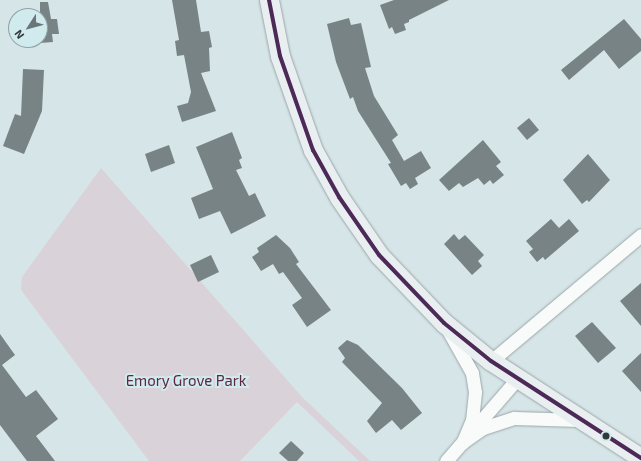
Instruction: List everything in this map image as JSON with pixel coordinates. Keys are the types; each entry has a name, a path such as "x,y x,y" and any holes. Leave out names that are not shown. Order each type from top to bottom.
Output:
{"main road":[{"path":"269,0 293,99 320,163 357,227 379,255 444,323 491,361 579,420 641,458"}],"street":[{"path":"491,361 641,235"},
{"path":"444,323 472,373 475,392 472,420 462,443"},
{"path":"446,461 517,379"},
{"path":"462,443 483,428 514,418 579,420"}],"green space":[{"name":"Emory Grove Park","path":"101,168 302,397 370,461 359,461 297,402 240,461 149,461 21,290 22,277"}],"building":[{"path":"172,0 196,0 201,32 209,31 212,47 209,48 210,71 201,73 216,111 182,122 177,106 188,103 191,92 184,55 177,56 175,41 179,40"},
{"path":"394,0 449,0 409,20 409,22 404,24 406,30 395,34 392,27 389,29 380,5"},
{"path":"40,2 48,2 51,19 57,19 59,34 52,34 53,42 48,42 48,8 40,8"},
{"path":"349,18 351,25 361,23 371,67 365,68 374,96 398,135 392,140 404,161 421,151 431,168 415,178 418,184 410,189 406,183 401,186 388,164 391,163 358,111 353,97 350,99 336,62 327,24"},
{"path":"624,19 641,39 641,51 619,69 604,50 569,80 561,70"},
{"path":"23,69 44,70 42,111 24,154 3,146 15,114 21,116"},
{"path":"529,118 539,130 527,140 517,128"},
{"path":"232,132 242,158 239,160 242,168 236,170 249,196 255,193 266,216 231,234 220,211 199,219 191,198 213,189 196,147"},
{"path":"483,140 501,162 496,166 504,175 493,184 490,180 484,185 478,178 463,187 459,183 449,191 439,180"},
{"path":"169,145 175,163 151,172 145,154"},
{"path":"588,154 610,180 589,202 587,200 582,204 563,180"},
{"path":"551,219 559,228 569,219 579,231 545,260 543,257 537,262 529,252 533,249 526,241"},
{"path":"454,234 459,240 465,235 484,255 478,261 482,266 472,275 444,244"},
{"path":"276,235 290,248 299,262 296,264 331,310 307,327 292,305 302,298 283,272 279,274 273,264 261,271 252,257 259,252 257,248"},
{"path":"211,255 219,272 198,282 190,265"},
{"path":"641,283 641,326 620,301"},
{"path":"592,322 616,348 598,363 575,336"},
{"path":"0,334 15,355 2,365 26,397 36,390 58,419 36,436 55,461 27,461 0,425"},
{"path":"347,340 358,345 402,388 422,413 401,430 392,420 376,433 367,421 382,403 342,362 345,358 338,348"},
{"path":"641,353 641,392 622,371"},
{"path":"291,441 304,453 297,461 288,461 279,453"}],"transit line":[{"path":"269,0 280,56 313,150 339,197 379,255 444,323 491,361 641,458"}]}
